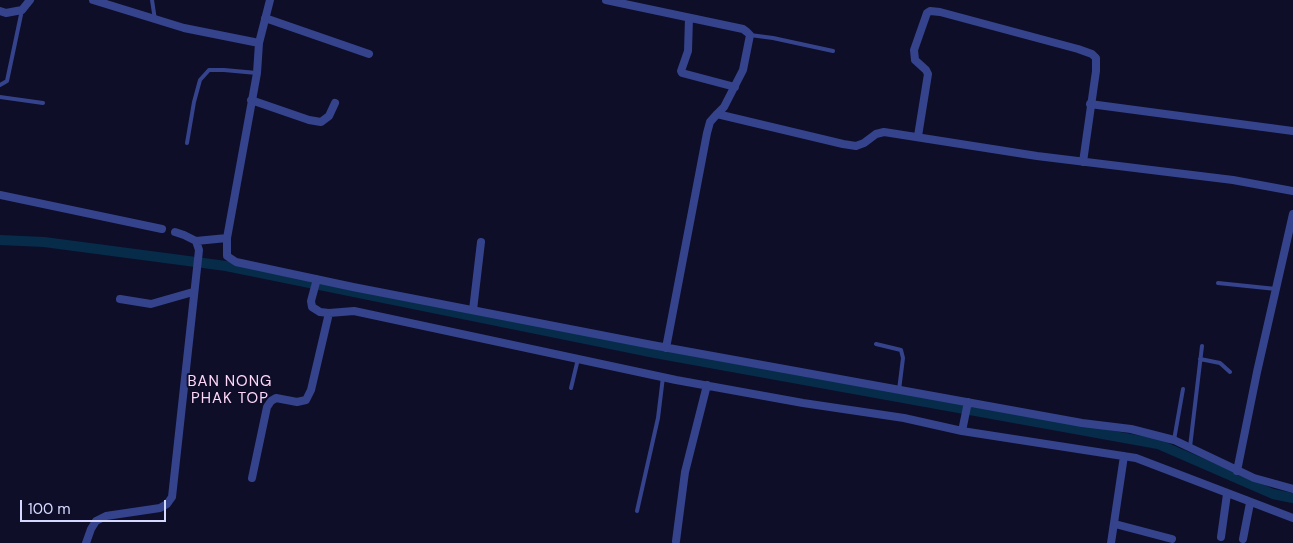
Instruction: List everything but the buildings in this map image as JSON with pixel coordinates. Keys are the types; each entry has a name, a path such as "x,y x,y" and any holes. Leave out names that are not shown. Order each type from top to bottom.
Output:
{"street":[{"path":"0,11 6,13 22,10 30,0"},
{"path":"93,0 184,28 259,44"},
{"path":"270,0 259,44 256,73 227,238 227,256 236,262 316,280 666,348 968,404 1131,429 1174,440 1237,471 1293,489"},
{"path":"606,0 743,29 750,36 743,70 724,107 712,119 707,133 666,348"},
{"path":"918,136 928,74 915,60 913,55 927,13 930,11 1069,46 1092,54 1096,58 1096,71 1090,104 1084,162"},
{"path":"265,18 369,54"},
{"path":"689,18 688,51 682,73 735,87"},
{"path":"251,100 309,120 321,122 329,116 334,103"},
{"path":"1090,104 1293,131"},
{"path":"718,114 856,146 864,143 876,134 884,132 1037,156 1234,180 1293,191"},
{"path":"0,195 162,229"},
{"path":"1237,471 1293,214"},
{"path":"175,232 184,234 196,241 227,238"},
{"path":"86,543 96,521 106,516 160,508 167,504 172,497 199,250 196,241"},
{"path":"473,310 481,242"},
{"path":"316,280 311,301 312,307 320,312 354,312 663,377 802,403 904,418 962,430 1136,458 1293,518"},
{"path":"120,299 151,304 194,288"},
{"path":"252,478 267,407 271,401 276,398 297,402 306,400 311,390 329,312"},
{"path":"676,541 686,472 707,385"},
{"path":"962,430 968,404"},
{"path":"1111,543 1124,456"},
{"path":"1221,537 1228,494"},
{"path":"1243,539 1250,502"},
{"path":"1115,524 1172,539"}],"lane":[{"path":"152,0 155,20"},
{"path":"0,85 7,80 22,10"},
{"path":"750,36 773,38 833,51"},
{"path":"187,143 200,80 209,70 256,73"},
{"path":"0,97 42,103"},
{"path":"1284,251 1293,253"},
{"path":"1218,283 1276,289"},
{"path":"876,344 901,350 903,358 898,390"},
{"path":"1190,447 1202,346"},
{"path":"571,388 578,359"},
{"path":"1200,359 1220,363 1230,372"},
{"path":"637,511 658,418 663,377"},
{"path":"1174,440 1183,389"}],"waterway":[{"path":"0,240 44,242 226,266 655,353 1158,444 1273,494 1293,498"}],"district":[{"name":"BAN NONG PHAK TOP","path":"230,390"}]}
